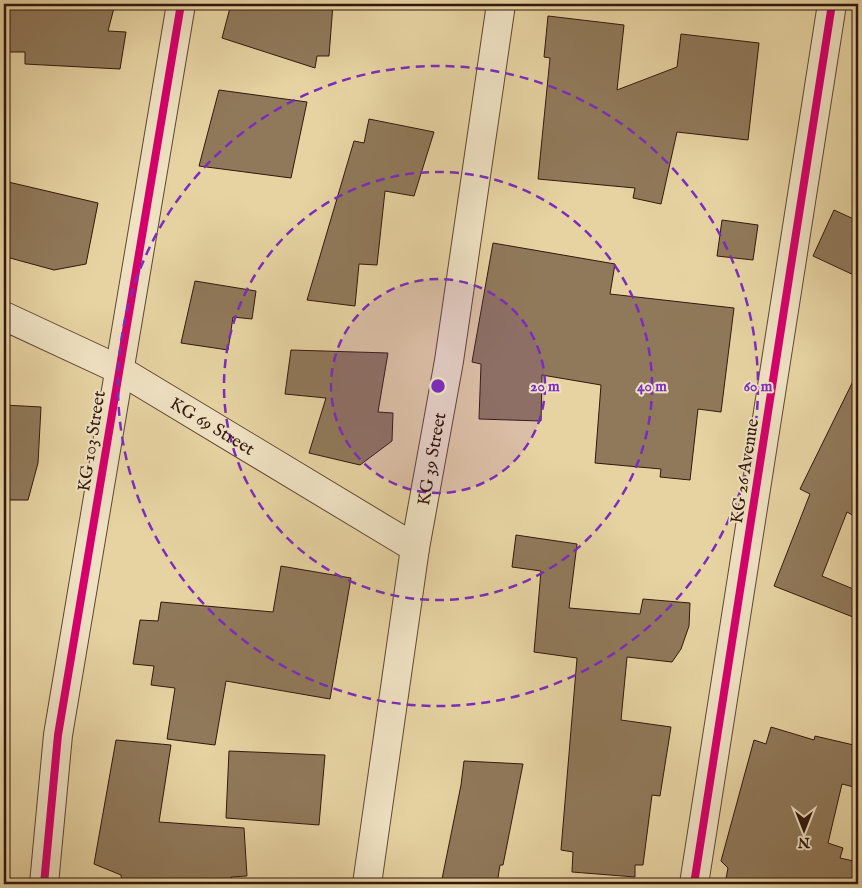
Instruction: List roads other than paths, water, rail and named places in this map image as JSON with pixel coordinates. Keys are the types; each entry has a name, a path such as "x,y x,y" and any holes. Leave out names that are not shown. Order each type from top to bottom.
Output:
{"street":[{"name":"KG 103 Street","path":"44,884 58,735 118,369 181,4"},
{"name":"KG 39 Street","path":"367,884 415,548 449,361 500,4"},
{"name":"KG 26 Avenue","path":"694,884 832,4"},
{"name":"KG 69 Street","path":"4,316 118,369 415,548"}]}
